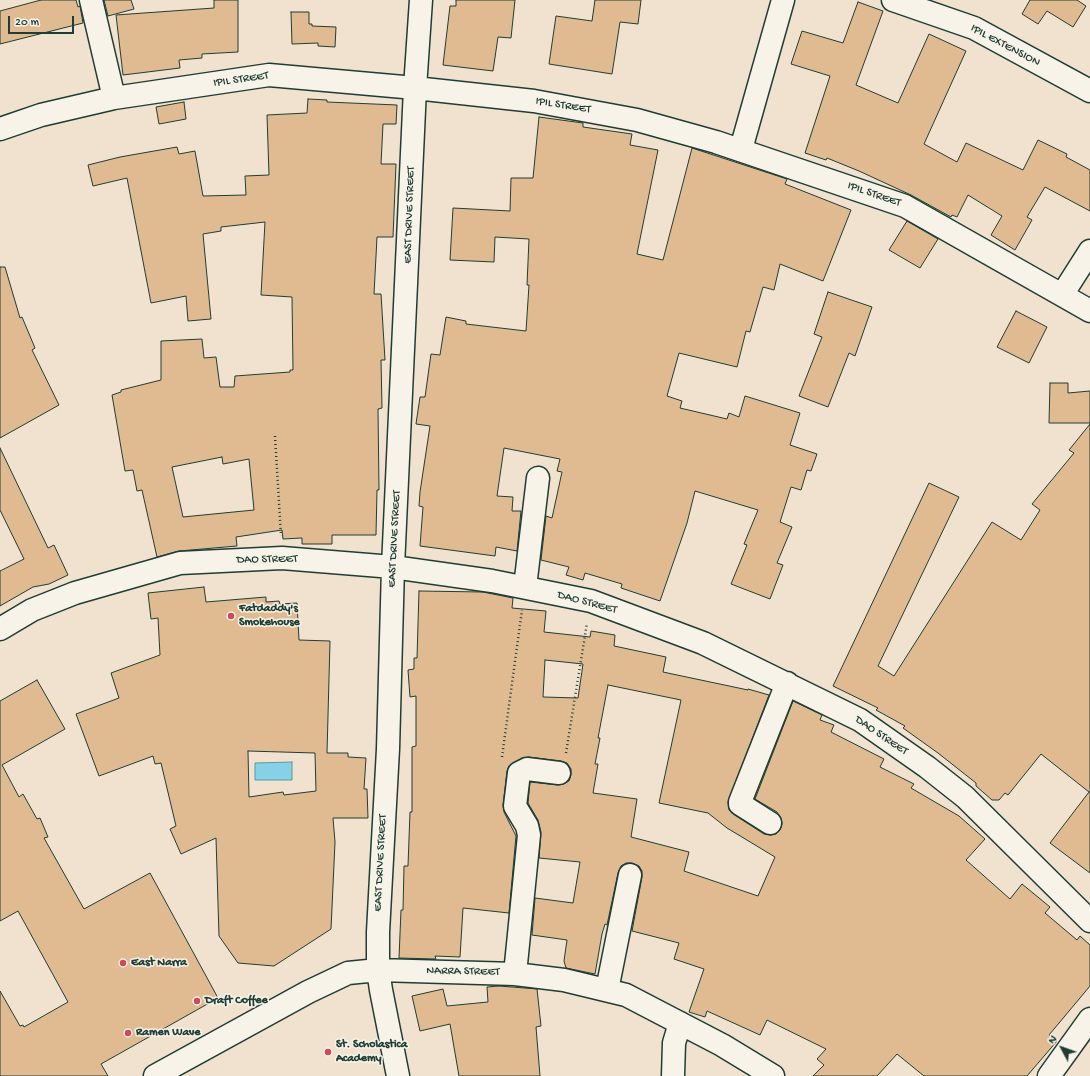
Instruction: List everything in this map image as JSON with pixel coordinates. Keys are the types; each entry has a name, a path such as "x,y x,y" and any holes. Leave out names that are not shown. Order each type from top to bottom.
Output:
{"street":[{"path":"91,0 114,98"},
{"name":"EAST DRIVE STREET","path":"398,1076 378,970 378,932 388,749 393,567 415,88 421,0"},
{"path":"741,149 783,0"},
{"name":"IPIL EXTENSION","path":"893,0 974,28 1090,91"},
{"name":"IPIL STREET","path":"0,129 41,116 114,98 270,75 415,88 534,101 637,120 741,149 905,206 1090,311"},
{"path":"1062,295 1090,251"},
{"path":"524,596 538,478"},
{"name":"DAO STREET","path":"0,629 32,610 75,593 180,563 282,558 393,567 492,581 524,596 591,601 703,643 860,720 927,767 965,797 1090,921"},
{"path":"770,823 740,804 740,802 787,683"},
{"path":"515,974 529,835 527,826 515,806 519,773 527,769 562,766"},
{"path":"607,990 630,875"},
{"name":"NARRA STREET","path":"155,1076 308,992 348,974 378,970 515,974 564,980 626,995 680,1023 774,1076"},
{"path":"1049,1076 1090,1019"},
{"path":"673,1076 674,1043 680,1023"}],"path":[{"path":"275,436 280,534"},
{"path":"502,758 524,596"},
{"path":"562,766 586,630"}],"water":[{"path":"292,762 292,780 255,780 255,763"}],"building":[{"path":"41,0 76,0 78,7 80,6 83,23 0,44 0,11"},
{"path":"104,0 131,0 134,9 108,16"},
{"path":"214,0 238,0 238,52 202,54 202,58 179,60 180,68 123,75 116,15 214,8"},
{"path":"456,0 515,0 511,38 498,37 493,71 443,65 450,6 456,6"},
{"path":"595,0 641,0 638,24 620,22 612,74 549,64 556,16 592,21"},
{"path":"1030,0 1077,0 1086,6 1073,27 1047,11 1038,24 1022,14"},
{"path":"858,2 883,11 856,85 898,103 929,34 966,51 924,144 957,162 966,143 1023,170 1038,140 1067,154 1066,157 1090,170 1090,211 1045,187 1027,217 1032,220 1015,250 991,235 1002,216 968,195 957,217 952,215 951,217 911,195 859,171 827,158 826,160 805,153 830,76 791,64 802,31 843,43"},
{"path":"291,12 309,12 309,24 312,24 312,26 336,27 335,47 318,46 318,43 292,44"},
{"path":"308,99 327,100 327,102 397,105 396,124 383,124 381,164 396,164 393,237 377,237 374,294 381,294 385,360 381,360 382,408 378,409 379,490 377,490 376,535 332,535 332,544 302,544 302,538 283,539 282,530 236,537 237,546 179,551 157,557 142,490 137,491 133,470 125,471 112,395 121,392 121,390 161,380 161,341 202,339 204,358 216,357 220,387 234,387 235,376 290,372 290,370 293,370 292,297 261,295 265,222 221,227 221,231 203,234 211,319 188,321 186,296 151,303 127,178 93,186 88,165 120,157 177,147 179,154 195,151 203,196 246,195 245,176 269,175 267,115 307,113","holes":["222,457 223,464 249,459 254,510 183,517 172,467"]},
{"path":"184,102 186,119 159,124 156,107"},
{"path":"539,117 583,123 583,127 632,134 630,145 658,150 637,254 663,260 692,148 787,179 785,184 851,210 823,281 780,264 774,290 763,287 750,332 746,331 737,367 679,353 667,396 682,401 680,408 727,419 729,413 739,417 745,396 800,413 790,445 817,454 811,471 807,470 801,490 791,487 780,522 792,527 777,563 783,565 770,599 731,584 747,545 744,544 758,510 695,491 687,523 660,601 621,588 622,584 585,573 583,580 566,575 569,567 541,560 546,516 552,518 562,472 557,471 560,459 504,448 497,496 513,497 512,511 521,511 517,551 496,547 495,556 420,546 423,507 419,506 420,492 430,426 416,424 420,397 425,397 431,354 440,355 446,317 466,321 466,324 526,331 529,285 527,285 529,239 495,237 494,262 450,260 453,208 510,211 511,178 533,178"},
{"path":"907,221 938,239 920,268 889,250"},
{"path":"0,267 5,267 20,318 22,317 35,348 32,350 59,405 0,438"},
{"path":"828,292 872,307 855,356 849,353 828,407 799,396 822,337 814,334"},
{"path":"1016,311 1047,327 1029,363 997,347"},
{"path":"1050,383 1068,383 1068,393 1090,391 1090,423 1049,423"},
{"path":"1090,424 1090,873 1050,843 1089,792 1041,754 1008,795 1005,793 999,800 992,800 976,786 976,783 903,728 905,726 876,710 878,708 833,686 929,483 959,497 878,666 894,676 992,522 1021,540 1040,510 1032,504 1074,453 1069,450"},
{"path":"0,448 48,548 54,545 68,575 49,584 33,587 0,606 0,571 24,559 0,510"},
{"path":"204,587 206,602 266,597 266,602 279,601 280,604 297,603 299,640 330,641 327,753 348,753 348,757 366,758 364,789 367,789 368,818 333,818 335,842 331,929 274,966 238,963 219,936 216,838 181,854 170,829 176,826 161,763 155,764 153,756 99,776 76,714 119,698 111,673 160,655 158,618 151,619 148,593","holes":["248,751 315,753 316,791 284,795 283,792 249,797"]},
{"path":"419,591 483,592 513,598 512,608 546,611 544,632 590,637 591,631 615,635 614,646 666,657 663,672 748,689 769,695 728,802 729,810 733,814 764,834 770,835 776,834 780,830 782,824 781,818 777,812 755,799 793,701 822,715 820,720 834,725 831,732 884,759 880,767 914,784 911,788 959,816 985,839 966,860 1010,899 1022,884 1050,907 1045,913 1077,940 1080,936 1090,945 1090,986 1049,1035 1057,1041 1027,1076 924,1076 897,1054 877,1076 813,1076 824,1065 817,1059 826,1049 767,1020 760,1035 707,1011 705,1017 689,1012 704,969 674,959 679,943 632,931 642,877 642,871 639,866 632,863 626,863 621,866 618,873 607,925 605,924 602,934 595,974 566,968 564,961 567,940 532,935 535,898 573,903 580,862 539,858 541,832 538,820 528,803 530,782 558,785 564,784 569,781 571,769 567,763 561,761 529,757 522,758 509,766 507,771 503,805 504,812 516,836 509,913 463,908 460,957 435,956 436,959 399,958 401,910 403,910 404,866 408,866 410,812 412,812 412,747 416,746 416,696 410,697 408,670 414,669 414,658 417,658","holes":["545,660 583,664 578,698 543,697","608,685 681,700 659,803 708,813 727,828 775,857 758,896 684,871 689,852 631,837 637,799 593,793 598,764 595,764 600,738 598,738"]},
{"path":"37,680 65,729 2,765 19,797 23,794 37,819 40,818 48,837 44,838 84,909 150,873 218,998 101,1064 108,1076 0,1076 0,991 20,1026 23,1025 24,1027 68,1002 18,911 0,921 0,701"},
{"path":"499,986 537,989 541,1026 536,1027 540,1076 459,1076 450,1024 420,1031 412,996 443,989 447,1006 488,1002 487,987"}],"place":[{"name":"Fatdaddy's Smokehouse","path":"231,616"},
{"name":"East Narra","path":"123,963"},
{"name":"Draft Coffee","path":"197,1001"},
{"name":"Ramen Wave","path":"128,1033"},
{"name":"St. Scholastica Academy","path":"328,1052"}]}
